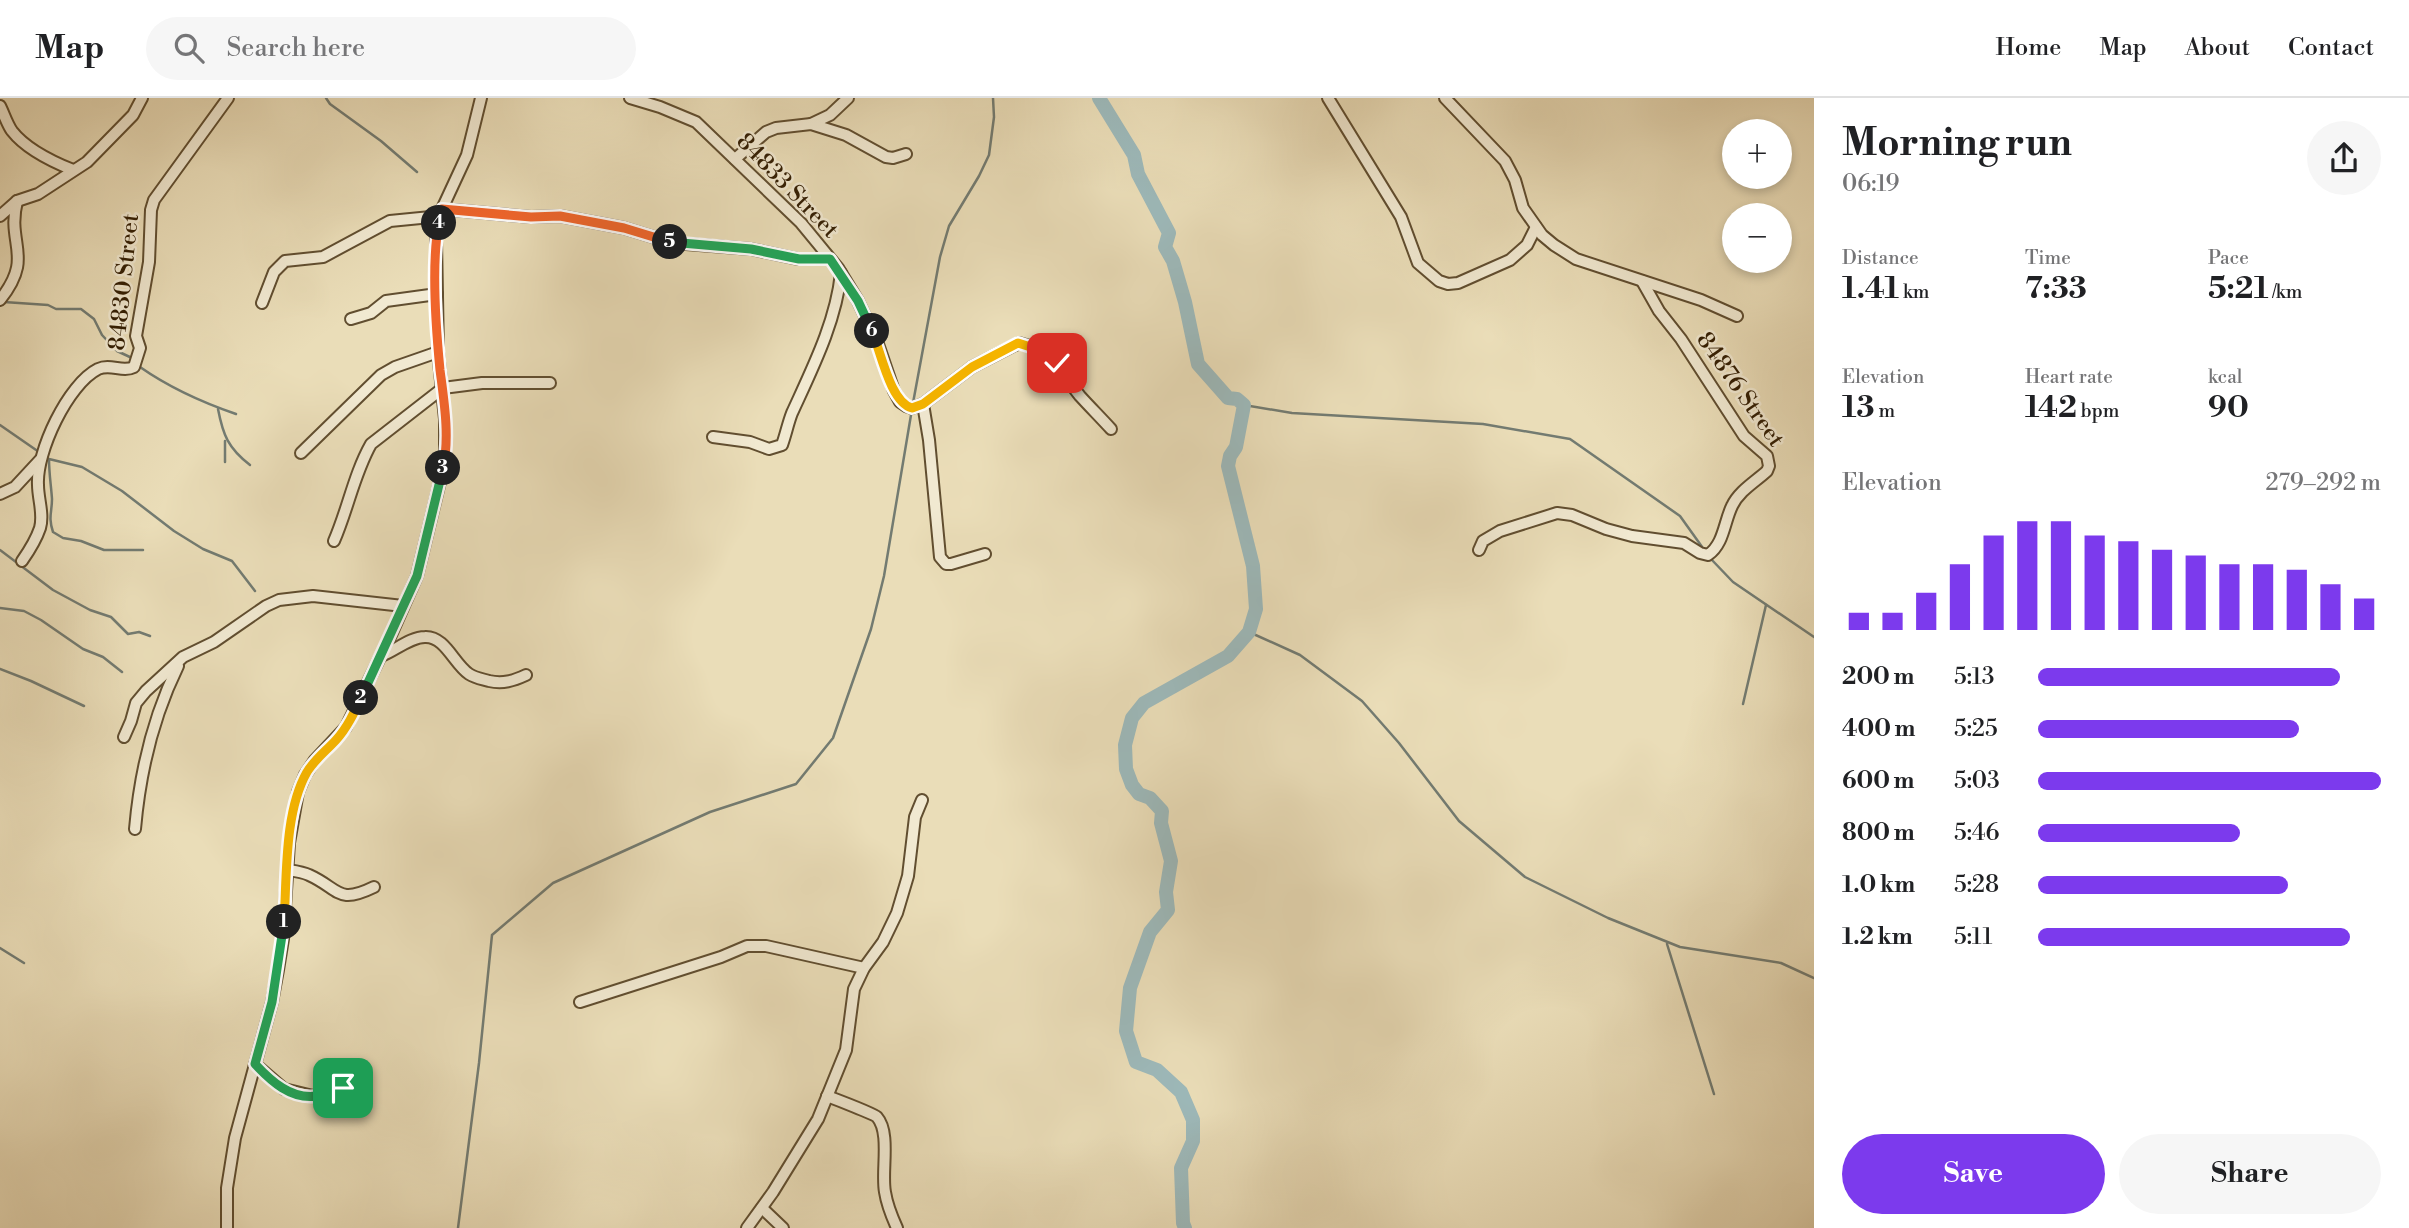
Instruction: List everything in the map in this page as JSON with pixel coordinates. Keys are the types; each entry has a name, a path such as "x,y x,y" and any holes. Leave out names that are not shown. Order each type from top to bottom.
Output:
{"street":[{"path":"0,216 17,201 38,194 97,154 133,115 142,98"},
{"name":"84830 Street","path":"22,561 33,544 42,518 37,484 40,460 61,412 99,368 110,366 127,370 134,367 140,348 136,336 149,262 151,210 155,200 228,98"},
{"path":"227,1228 227,1188 235,1138 278,970 283,939 294,808 305,775 314,760 346,727 417,576 445,461 443,388 438,352 436,240 442,212 467,155 481,98"},
{"name":"84833 Street","path":"630,98 696,122 801,223 841,273 858,301 900,402 912,408 923,404"},
{"path":"735,159 766,132 811,124 830,115 848,98"},
{"path":"1328,98 1401,217 1418,263 1439,281 1458,283 1510,260 1527,245 1536,227"},
{"path":"1445,98 1511,169 1523,208 1536,227 1554,245 1576,259 1701,300 1737,316"},
{"path":"0,106 13,132 22,141 44,156 73,170"},
{"path":"811,124 846,135 886,157 906,154"},
{"path":"0,300 18,274 19,249 13,229 17,201"},
{"path":"262,303 274,272 285,261 323,257 390,221 442,212 560,216 624,228 673,243 751,249 799,259 830,259"},
{"path":"713,437 750,442 769,449 782,445 827,331 841,273"},
{"name":"84876 Street","path":"1479,550 1483,541 1500,531 1557,513 1573,515 1606,529 1632,536 1684,543 1708,555 1719,541 1731,507 1767,471 1767,456 1744,436 1681,339 1659,311 1642,281"},
{"path":"351,319 371,313 386,301 436,294"},
{"path":"985,554 956,564 946,564 940,557 923,404 979,362 1018,343 1026,344 1040,350 1057,363 1078,394 1111,429"},
{"path":"301,453 381,374 438,352"},
{"path":"334,541 346,515 364,456 372,444 443,388 482,383 550,383"},
{"path":"0,494 15,487 40,460"},
{"path":"124,737 139,698 183,657 214,642 266,606 279,600 313,596 403,606"},
{"path":"381,656 424,636 441,642 458,664 472,676 499,683 526,675"},
{"path":"135,829 144,762 168,688 183,657"},
{"path":"747,1228 818,1119 846,1050 855,989 864,968 883,942 897,913 908,876 915,817 922,800"},
{"path":"288,870 310,875 339,894 348,896 358,895 374,887"},
{"path":"580,1002 721,957 747,946 785,950 864,968"},
{"path":"255,1064 274,1083 291,1092 313,1096 331,1089 343,1088 365,1097"},
{"path":"827,1096 869,1112 876,1116 880,1123 885,1156 885,1193 897,1228"},
{"path":"762,1208 784,1228"}],"waterway":[{"path":"326,98 330,104 381,141 417,172"},
{"path":"913,403 940,257 949,226 989,155 994,117 993,98"},
{"path":"1099,98 1134,155 1138,174 1169,233 1165,247 1173,261 1185,302 1198,364 1228,398 1237,399 1244,405 1236,447 1228,466 1253,566 1256,609 1249,632 1228,656 1144,703 1132,718 1125,745 1126,769 1132,785 1139,794 1150,798 1162,811 1161,823 1171,861 1166,892 1168,910 1150,932 1130,988 1126,1031 1136,1062 1157,1070 1181,1092 1193,1120 1193,1141 1181,1168 1185,1228"},
{"path":"4,302 48,305 56,309 81,309 94,319 102,335 117,351 132,358"},
{"path":"140,367 186,394 236,414"},
{"path":"1244,405 1292,413 1483,424 1570,439 1680,516 1705,551"},
{"path":"218,409 228,440 236,453 250,465"},
{"path":"458,1228 492,935 553,883 710,812 796,784 833,738 871,629 884,576 912,409"},
{"path":"0,425 39,452"},
{"path":"225,441 225,462"},
{"path":"143,550 104,550 81,541 63,538 53,532 50,518 52,499 49,459 82,467 122,491 174,531 203,549 232,561 255,591"},
{"path":"0,550 53,590 90,610 111,617 128,634 139,632 150,636"},
{"path":"1711,559 1733,582 1814,637"},
{"path":"1743,704 1766,605"},
{"path":"0,608 24,611 83,649 103,657 122,672"},
{"path":"1249,632 1300,655 1362,701 1399,743 1459,821 1525,877 1608,918 1680,947 1781,963 1814,978"},
{"path":"0,669 84,706"},
{"path":"1667,944 1714,1094"},
{"path":"0,948 24,963"}],"route":[{"path":"343,1088 331,1089 313,1096 298,1094 274,1083 255,1064 272,1002 283,939 289,843 298,792 314,760 346,727 391,635 417,576 445,461 436,269 436,240 442,209 531,217 560,216 624,228 673,243 751,249 799,259 830,259 858,301 900,402 912,408 923,404 972,367 1018,343 1040,350 1057,363"}]}
